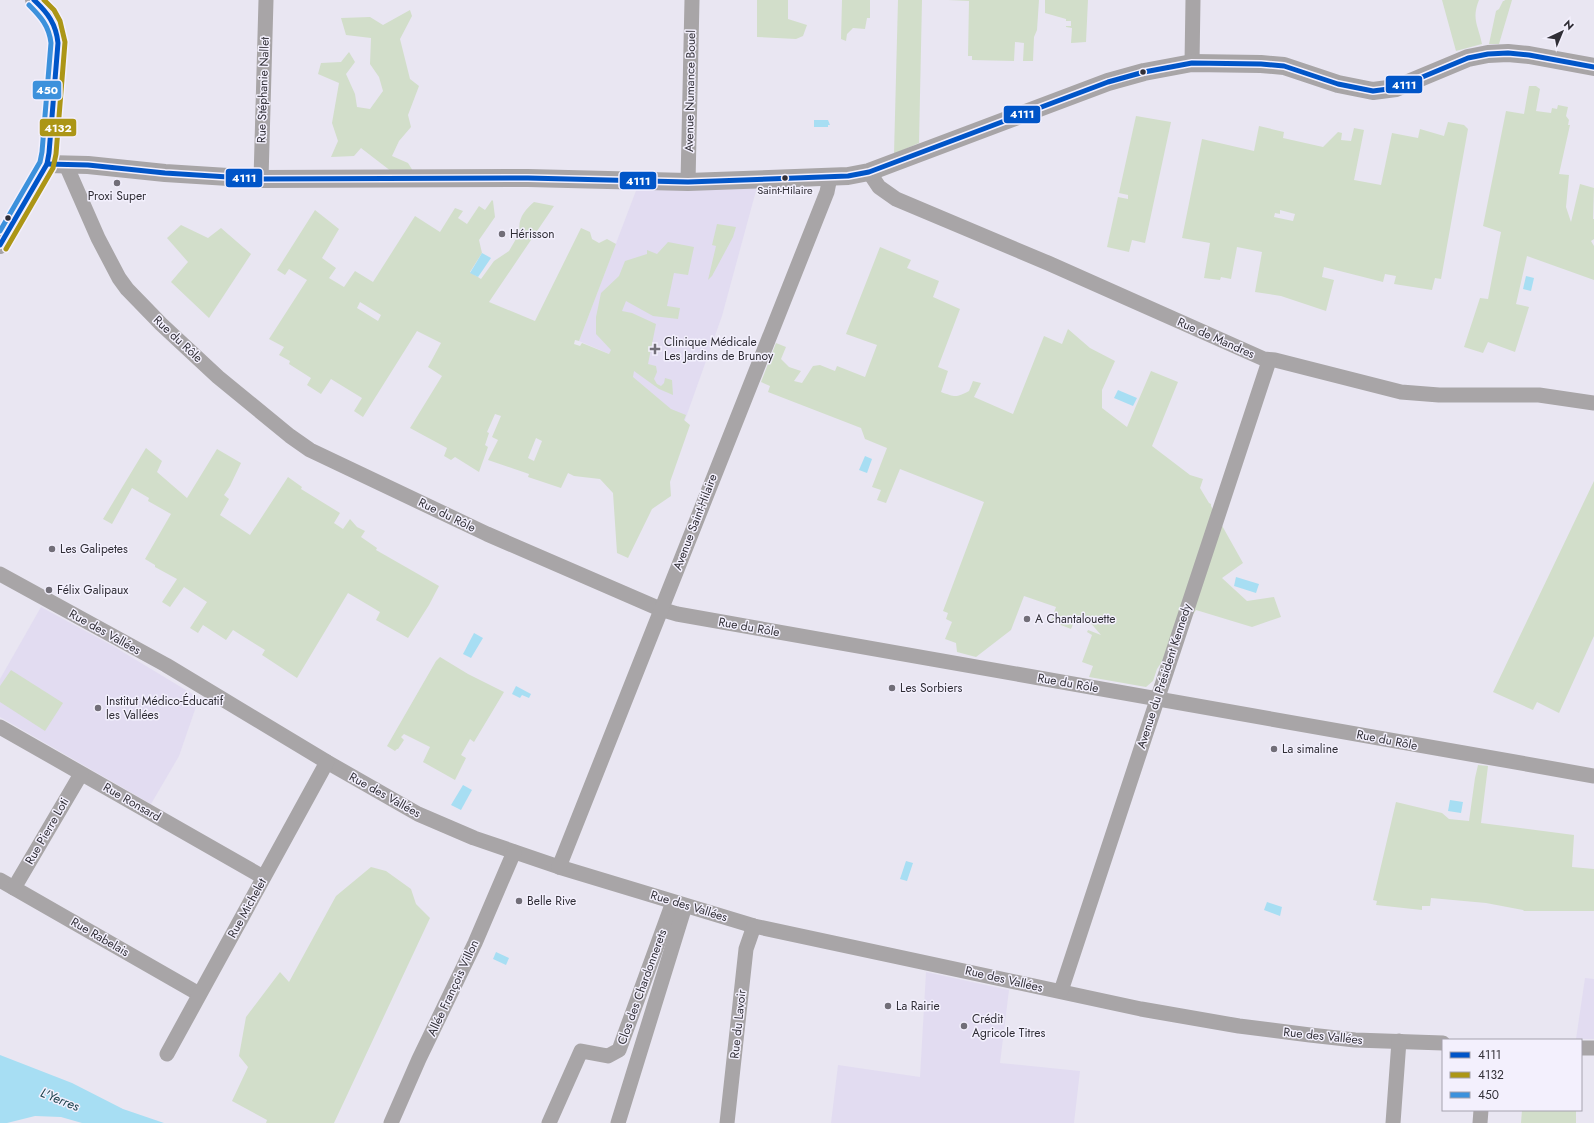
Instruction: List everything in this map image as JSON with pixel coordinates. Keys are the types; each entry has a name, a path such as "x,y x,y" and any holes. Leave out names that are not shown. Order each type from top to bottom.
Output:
{"street":[{"path":"0,245 47,164 54,97 57,30 54,21 34,0"},
{"name":"Rue Stéphanie Nallet","path":"260,179 266,0"},
{"name":"Avenue Numance Bouel","path":"688,182 692,0"},
{"path":"1192,63 1193,0"},
{"path":"47,164 88,165 260,179 528,178 688,182 830,178 870,172 1108,82 1144,72 1192,63 1284,66 1338,84 1373,91 1396,88 1468,58 1488,54 1508,53 1594,66"},
{"name":"Rue du Rôle","path":"66,165 98,238 119,278 126,288 161,324 218,377 290,436 310,450 486,534 660,610 901,655 1157,698 1346,732 1381,740 1594,776"},
{"name":"Rue de Mandres","path":"870,172 879,188 896,199 1048,263 1269,360 1275,360 1401,392 1439,395 1539,395 1594,403"},
{"name":"Avenue Saint-Hilaire","path":"559,867 827,192 830,178"},
{"name":"Avenue du Président Kennedy","path":"1061,991 1269,360"},
{"name":"Rue des Vallées","path":"0,574 166,665 388,797 436,822 474,838 559,867 754,926 1141,1009 1238,1026 1355,1040 1442,1043"},
{"name":"Rue Ronsard","path":"0,727 263,877"},
{"name":"Rue Michelet","path":"167,1054 327,762"},
{"name":"Rue Pierre Loti","path":"14,888 80,774"},
{"name":"Allée François Villon","path":"391,1123 419,1059 475,943 514,852"},
{"name":"Rue Rabelais","path":"0,880 199,994"},
{"path":"618,1123 679,904"},
{"name":"Clos des Chardonnerets","path":"549,1123 581,1051 608,1056 619,1050 679,904"},
{"name":"Rue du Lavoir","path":"727,1123 746,949 754,926"},
{"path":"1393,1123 1399,1041"},
{"path":"1582,1048 1594,1048"},
{"path":"1480,1111 1480,1123"}],"shaded area":[{"name":"Clinique Médicale Les Jardins de Brunoy","path":"757,187 722,316 659,493 614,356 579,341 637,188"},
{"name":"Institut Médico-Éducatif les Vallées","path":"41,607 113,646 199,698 179,756 151,804 0,717 0,679"},
{"name":"Crédit Agricole Titres","path":"926,972 1009,990 1000,1063 1080,1071 1074,1123 831,1123 838,1065 920,1077"},
{"path":"1585,978 1594,979 1594,1039 1576,1039"}],"green space":[{"path":"757,0 788,0 788,19 807,25 803,36 796,39 757,37"},
{"path":"842,0 870,0 870,18 867,18 865,29 853,28 847,34 846,41 841,39"},
{"path":"898,0 922,0 919,143 894,154"},
{"path":"948,0 1039,0 1037,30 1034,37 1033,61 1023,61 1024,43 1015,42 1014,61 972,60 972,56 968,56 969,1"},
{"path":"1045,0 1088,0 1086,42 1071,43 1072,28 1066,26 1071,26 1071,21 1066,21 1066,19 1045,13"},
{"path":"1442,0 1479,0 1476,12 1476,23 1482,44 1456,51"},
{"path":"1505,0 1512,0 1499,44 1489,44 1496,11"},
{"path":"410,10 412,16 400,39 410,79 419,86 408,115 411,127 399,141 392,156 408,163 413,171 396,175 361,148 354,156 331,157 338,141 332,123 339,83 318,74 321,63 341,62 349,52 355,62 346,74 355,94 357,107 370,109 383,91 379,77 370,64 371,38 346,35 341,18 370,17 383,25"},
{"path":"1529,86 1536,86 1540,89 1536,111 1551,113 1552,108 1557,109 1558,105 1568,107 1566,116 1569,120 1568,125 1570,125 1559,174 1569,175 1566,207 1571,222 1580,184 1594,188 1594,239 1591,241 1594,246 1594,280 1527,256 1516,304 1529,307 1515,352 1488,342 1483,353 1464,347 1480,298 1488,299 1501,232 1483,226 1506,111 1524,114"},
{"path":"1136,116 1171,122 1145,243 1132,240 1129,252 1107,247 1118,197 1128,199 1128,195 1119,193"},
{"path":"1448,122 1464,125 1468,129 1441,279 1435,278 1432,290 1394,284 1396,276 1385,274 1383,282 1324,267 1322,277 1334,280 1326,311 1281,296 1255,292 1262,252 1237,247 1231,279 1221,277 1220,280 1204,278 1210,243 1182,238 1202,139 1254,151 1259,126 1284,132 1283,138 1323,147 1338,132 1342,133 1341,140 1351,141 1354,128 1364,130 1354,180 1381,185 1392,133 1418,138 1420,129 1444,136","holes":["1280,210 1295,214 1293,221 1274,217 1275,213 1280,214"]},
{"path":"492,200 495,217 479,240 482,253 470,272 481,279 494,261 509,251 520,232 519,227 522,215 534,202 554,206 489,302 535,321 581,228 590,232 592,239 599,243 607,239 616,244 579,341 575,340 574,344 580,346 582,343 609,354 611,350 596,334 596,317 601,293 619,276 625,261 647,254 647,250 657,254 668,242 694,247 688,275 674,273 667,306 680,308 678,319 653,316 626,301 622,311 632,313 656,324 648,364 656,366 657,372 654,379 657,384 661,386 664,383 665,378 672,380 673,395 659,389 634,371 633,377 671,409 686,415 684,420 690,425 670,482 671,496 652,509 628,558 617,553 613,493 600,479 574,476 568,473 561,488 528,477 529,474 488,460 498,440 492,437 501,416 495,414 487,432 489,433 485,445 488,447 479,472 455,457 451,460 444,456 447,448 410,428 442,376 428,367 441,343 417,331 363,417 354,411 362,398 331,379 321,394 307,385 311,378 289,364 290,361 279,355 284,347 269,339 307,280 289,269 285,275 277,270 315,210 339,229 322,258 336,268 329,278 344,287 355,271 373,282 415,216 440,232 455,208 463,211 458,218 467,224 479,206 485,210","holes":["360,302 381,315 378,321 357,308","536,438 542,441 534,461 528,458"]},
{"path":"717,224 736,227 733,237 712,276 708,280 716,246 712,245"},
{"path":"181,225 208,238 221,228 251,254 209,318 171,282 188,262 167,238"},
{"path":"880,247 911,260 907,268 939,281 933,297 960,309 938,367 948,371 941,392 958,396 969,391 973,381 981,383 974,397 1013,414 1044,336 1062,344 1068,329 1090,348 1115,361 1102,390 1102,408 1127,427 1151,371 1178,382 1152,446 1190,475 1203,479 1200,488 1211,504 1243,563 1222,578 1247,601 1274,597 1281,617 1252,627 1196,610 1157,669 1153,681 1146,687 1089,677 1093,666 1082,662 1092,635 1087,632 1088,630 1101,635 1088,620 1087,622 1076,617 1071,629 1051,621 1056,607 1024,596 1011,630 976,657 957,652 956,643 945,639 952,622 946,619 948,613 943,611 984,502 900,469 886,503 877,500 881,490 872,487 887,448 865,439 861,428 768,392 770,386 761,382 776,343 786,347 781,359 789,367 801,371 794,381 802,383 813,366 820,365 835,371 837,366 865,377 877,345 846,334"},
{"path":"146,448 162,461 157,472 187,498 217,449 241,463 224,495 229,499 220,515 250,535 288,477 302,487 301,489 340,513 334,523 343,529 350,519 357,527 365,531 361,537 377,548 376,550 439,586 408,638 376,620 380,612 348,593 297,678 262,655 265,650 233,630 226,640 203,625 198,633 190,628 207,602 184,587 170,607 162,602 177,579 155,567 155,565 145,559 171,514 148,501 149,498 132,488 112,524 103,519"},
{"path":"1594,481 1594,636 1559,713 1537,702 1533,710 1493,692"},
{"path":"440,657 468,674 504,692 474,742 470,739 461,755 466,758 455,780 423,762 430,747 404,734 401,737 404,740 398,749 395,751 387,746 436,661"},
{"path":"11,670 63,703 45,731 0,702 0,686"},
{"path":"1478,765 1488,766 1481,823 1574,835 1572,867 1594,869 1594,911 1524,911 1486,903 1431,898 1430,906 1422,906 1422,910 1376,905 1377,901 1373,900 1396,802 1442,813 1449,819 1469,821"},
{"path":"371,867 386,871 411,889 416,904 430,918 334,1123 266,1123 267,1120 232,1101 248,1067 239,1056 246,1017 280,972 289,982 336,896"},
{"path":"1522,1111 1576,1111 1576,1123 1521,1123"}],"water":[{"path":"814,120 828,120 830,125 828,125 828,127 814,127"},
{"path":"482,253 491,258 478,277 470,273"},
{"path":"1526,276 1534,278 1531,291 1523,289"},
{"path":"1118,390 1137,398 1133,406 1114,398"},
{"path":"865,456 872,459 867,473 859,470"},
{"path":"1236,577 1259,584 1256,593 1234,586"},
{"path":"474,633 483,638 471,658 463,654"},
{"path":"516,686 531,694 529,698 522,695 520,698 512,694"},
{"path":"463,785 472,790 461,810 451,805"},
{"path":"1450,800 1463,802 1461,813 1448,811"},
{"path":"906,861 913,863 907,881 900,879"},
{"path":"1267,902 1282,907 1280,916 1264,910"},
{"path":"496,952 509,958 506,965 493,959"},
{"name":"L'Yerres","path":"0,1055 72,1083 123,1109 164,1123 82,1123 61,1117 35,1116 7,1123 0,1123"}],"transit line":[{"name":"4111","path":"0,245 47,164 49,153 58,43 53,24 34,0"},
{"name":"4132","path":"6,249 53,168 56,154 65,42 60,21 54,10 44,0"},
{"name":"450","path":"0,231 40,162 42,152 51,43 44,22 29,5"},
{"name":"4111","path":"47,164 88,165 165,173 261,179 528,178 688,182 848,176 869,172 1108,82 1144,72 1192,63 1261,64 1284,66 1338,84 1373,91 1396,88 1468,58 1488,54 1508,53 1529,55 1594,67"}],"place":[{"name":"Saint-Hilaire","path":"785,178"},
{"name":"Proxi Super","path":"117,183"},
{"name":"Hérisson","path":"502,234"},
{"name":"Clinique Médicale Les Jardins de Brunoy","path":"655,349"},
{"name":"Les Galipetes","path":"52,549"},
{"name":"Félix Galipaux","path":"49,590"},
{"name":"A Chantalouette","path":"1027,619"},
{"name":"Les Sorbiers","path":"892,688"},
{"name":"Institut Médico-Éducatif les Vallées","path":"98,708"},
{"name":"La simaline","path":"1274,749"},
{"name":"Belle Rive","path":"519,901"},
{"name":"La Rairie","path":"888,1006"},
{"name":"Crédit Agricole Titres","path":"964,1026"}]}
